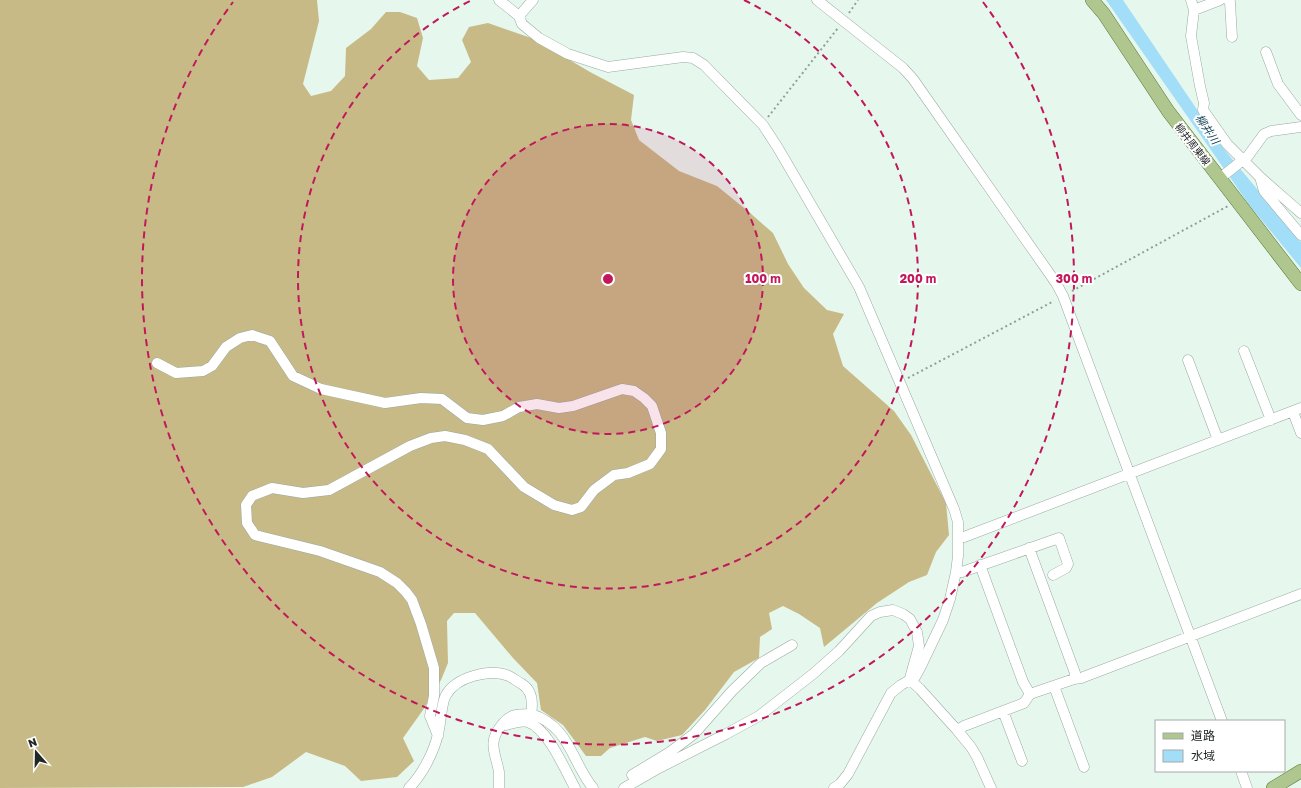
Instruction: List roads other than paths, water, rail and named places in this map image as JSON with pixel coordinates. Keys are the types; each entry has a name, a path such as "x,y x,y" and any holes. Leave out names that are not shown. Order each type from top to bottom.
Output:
{"main road":[{"name":"柳井周東線","path":"1092,0 1104,14 1168,111 1222,177 1237,201 1301,284"},
{"path":"1273,788 1301,770"}],"street":[{"path":"499,0 519,16 522,24 545,41 568,54 608,67 683,57 693,58 704,64 763,125 859,287 954,509 958,522 956,572 950,599 943,620 915,677 901,684 891,694 848,774 840,784 834,788"},
{"path":"519,16 533,0"},
{"path":"817,0 903,68 913,78 1063,296 1192,637 1222,720"},
{"path":"1191,0 1194,10 1191,36 1204,103 1203,110 1241,161 1301,213"},
{"path":"1194,10 1220,0"},
{"path":"1228,0 1230,2 1232,37"},
{"path":"1266,52 1278,84 1301,116"},
{"path":"1222,177 1248,156 1264,134 1271,131 1301,127"},
{"path":"1260,177 1264,191 1301,235"},
{"path":"157,363 176,373 204,371 212,366 226,346 240,338 252,335 270,341 293,376 321,389 385,403 421,398 442,399 467,418 483,420 503,416 519,407 537,404 559,408 573,406 622,389 634,391 652,406 661,434 661,449 650,464 628,472 614,475 594,490 581,507 572,510 554,505 524,486 488,449 465,440 444,436 431,438 410,446 329,490 304,493 272,488 252,496 246,505 247,522 255,535 320,551 380,572 397,583 406,592 412,600 421,624 434,668 434,696 430,716 438,736"},
{"path":"1244,351 1271,420"},
{"path":"1188,360 1218,440"},
{"path":"958,537 964,537 1297,410 1301,433"},
{"path":"956,572 962,572 1059,538 1068,564 1066,568 1053,574"},
{"path":"1029,548 1075,673 1074,679"},
{"path":"980,565 1023,682 1030,694"},
{"path":"957,730 1024,703 1030,694 1081,678 1192,637 1301,594"},
{"path":"622,788 759,716 813,674 839,651 871,616 880,612 892,610 903,614 910,620 917,632 919,646 910,673 910,680 957,730 974,752 991,788"},
{"path":"622,788 621,784 626,779 670,752 694,734 732,691 761,664 792,645"},
{"path":"409,788 426,764 438,736 445,696 453,686 462,680 476,675 490,673 509,676 525,687 531,696 533,705 531,714"},
{"path":"1054,686 1084,767"},
{"path":"1004,711 1022,761"},
{"path":"499,788 499,773 493,750 495,733 508,717 520,714 531,714 545,720 559,732 573,752 587,781 593,788"},
{"path":"500,726 519,722 527,722 536,726 550,741 575,788"},
{"path":"1241,772 1247,788"}],"water":[{"name":"柳井川","path":"1106,0 1123,0 1223,148 1301,242 1301,268 1250,206"}]}
